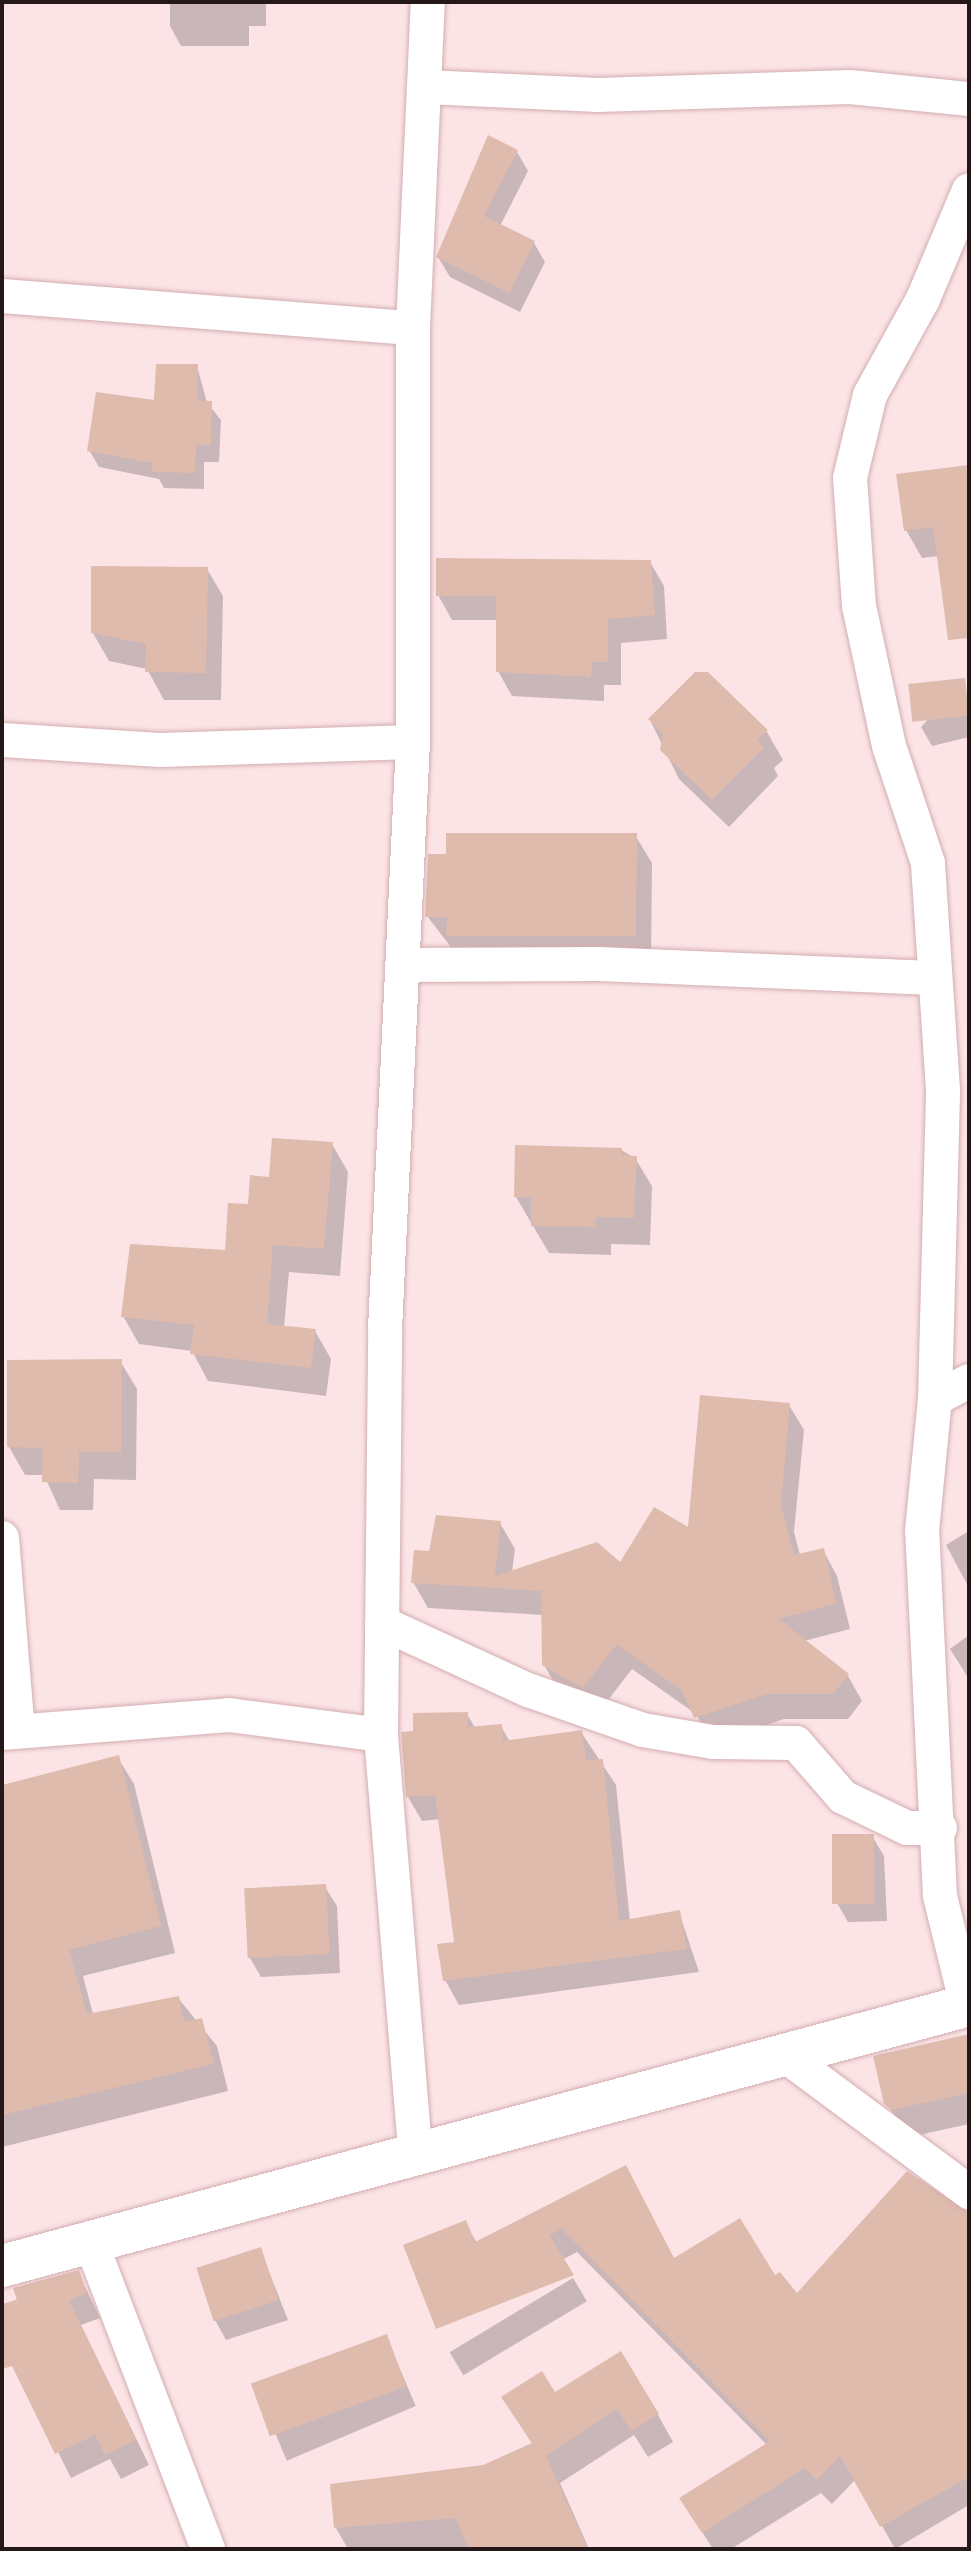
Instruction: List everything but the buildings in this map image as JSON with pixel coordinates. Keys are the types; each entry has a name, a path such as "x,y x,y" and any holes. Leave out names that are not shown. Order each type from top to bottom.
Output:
{"street":[{"path":"415,2149 381,1735 385,1329 413,742 413,328 428,2"},
{"path":"426,87 598,95 850,87 969,99"},
{"path":"2,2266 415,2149 968,2005 940,1896 940,1828 922,1531 935,1399 943,1090 928,863 889,746 859,606 850,478 870,395 923,299 969,190"},
{"path":"2,296 413,328"},
{"path":"2,740 160,750 413,742"},
{"path":"403,965 599,964 935,978"},
{"path":"935,1399 969,1381"},
{"path":"2,1538 10,1732 229,1715 381,1735"},
{"path":"382,1623 528,1690 643,1730 713,1742 796,1743 843,1797 907,1828 940,1828"},
{"path":"783,2054 969,2192"},
{"path":"90,2240 208,2549"}]}
